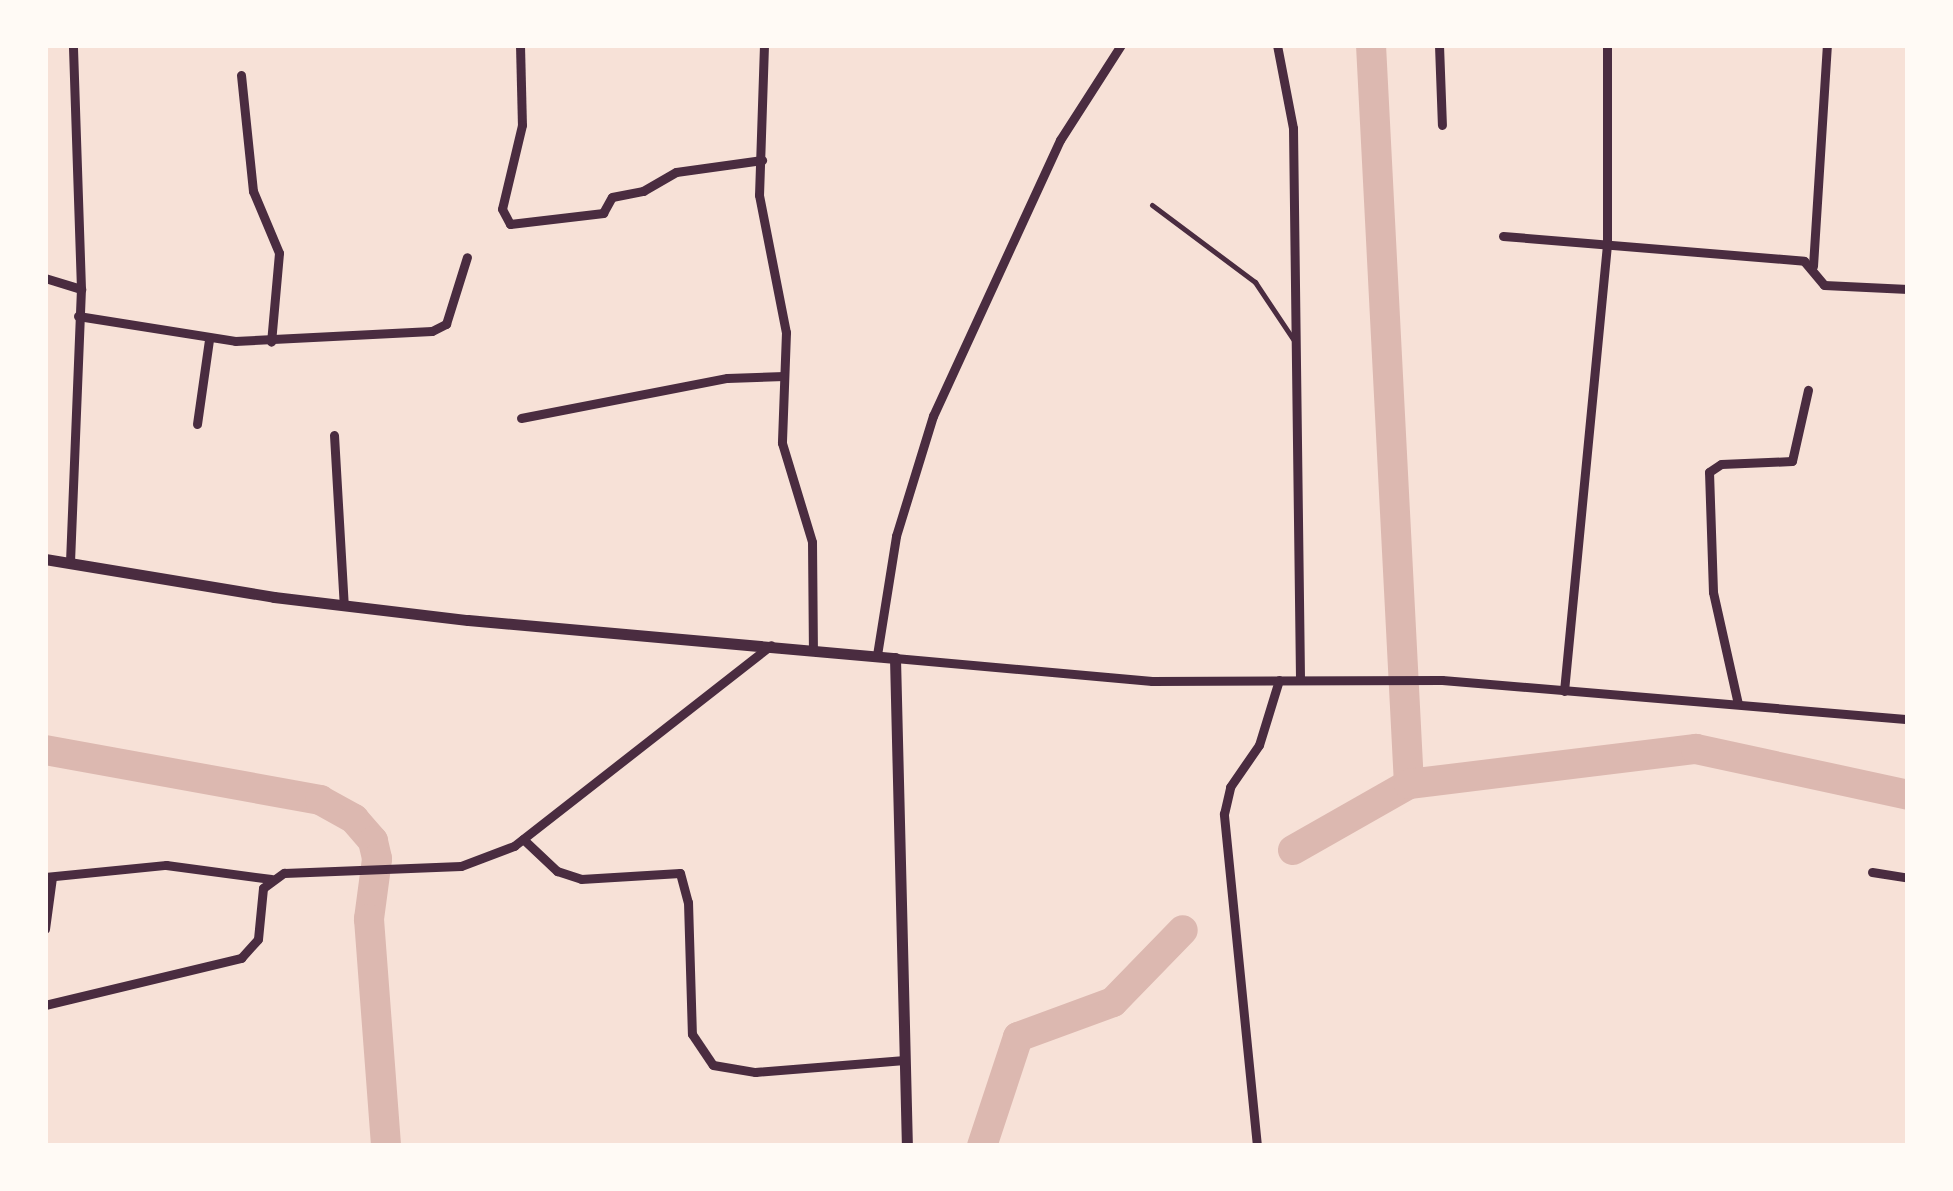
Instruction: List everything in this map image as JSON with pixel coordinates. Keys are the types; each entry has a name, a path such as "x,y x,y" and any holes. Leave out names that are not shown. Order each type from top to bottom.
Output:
{"street":[{"path":"70,562 81,289 73,45"},
{"path":"520,45 522,125 502,209 510,224 603,213 612,197 643,191 676,172 762,160"},
{"path":"764,45 760,195 782,294 782,443 812,542 813,648"},
{"path":"877,655 896,536 933,416 1060,140 1121,45"},
{"path":"1278,45 1293,128 1300,680"},
{"path":"1439,45 1442,125"},
{"path":"1564,691 1607,246 1607,45"},
{"path":"1827,45 1813,266 1824,286 1908,289"},
{"path":"241,75 253,191 279,253 271,342"},
{"path":"1503,236 1813,266"},
{"path":"78,316 209,340 271,342 438,330 448,318 467,257"},
{"path":"45,278 81,289"},
{"path":"197,424 209,340"},
{"path":"520,418 727,378 784,376"},
{"path":"1738,704 1713,592 1708,472 1721,464 1792,461 1808,390"},
{"path":"334,435 344,606"},
{"path":"45,558 344,606 1152,681 1442,680 1908,719"},
{"path":"45,928 48,877 166,865 271,879 365,868 478,862 523,839 774,643"},
{"path":"895,658 908,1146"},
{"path":"1257,1146 1242,1042 1224,814 1230,787 1259,745 1278,680"},
{"path":"523,839 556,871 581,879 680,873 688,902 692,1034 712,1065 755,1072 905,1060"},
{"path":"1872,872 1908,878"},
{"path":"45,1005 241,958 258,939 261,901 271,879"}],"lane":[{"path":"1152,206 1254,282 1296,344"}],"waterway":[{"path":"1371,45 1409,784"},
{"path":"1293,850 1409,784 1696,749 1908,795"},
{"path":"45,750 320,800 354,819 373,841 377,859 369,919 386,1146"},
{"path":"982,1146 1018,1037 1113,1002 1183,930"}]}
